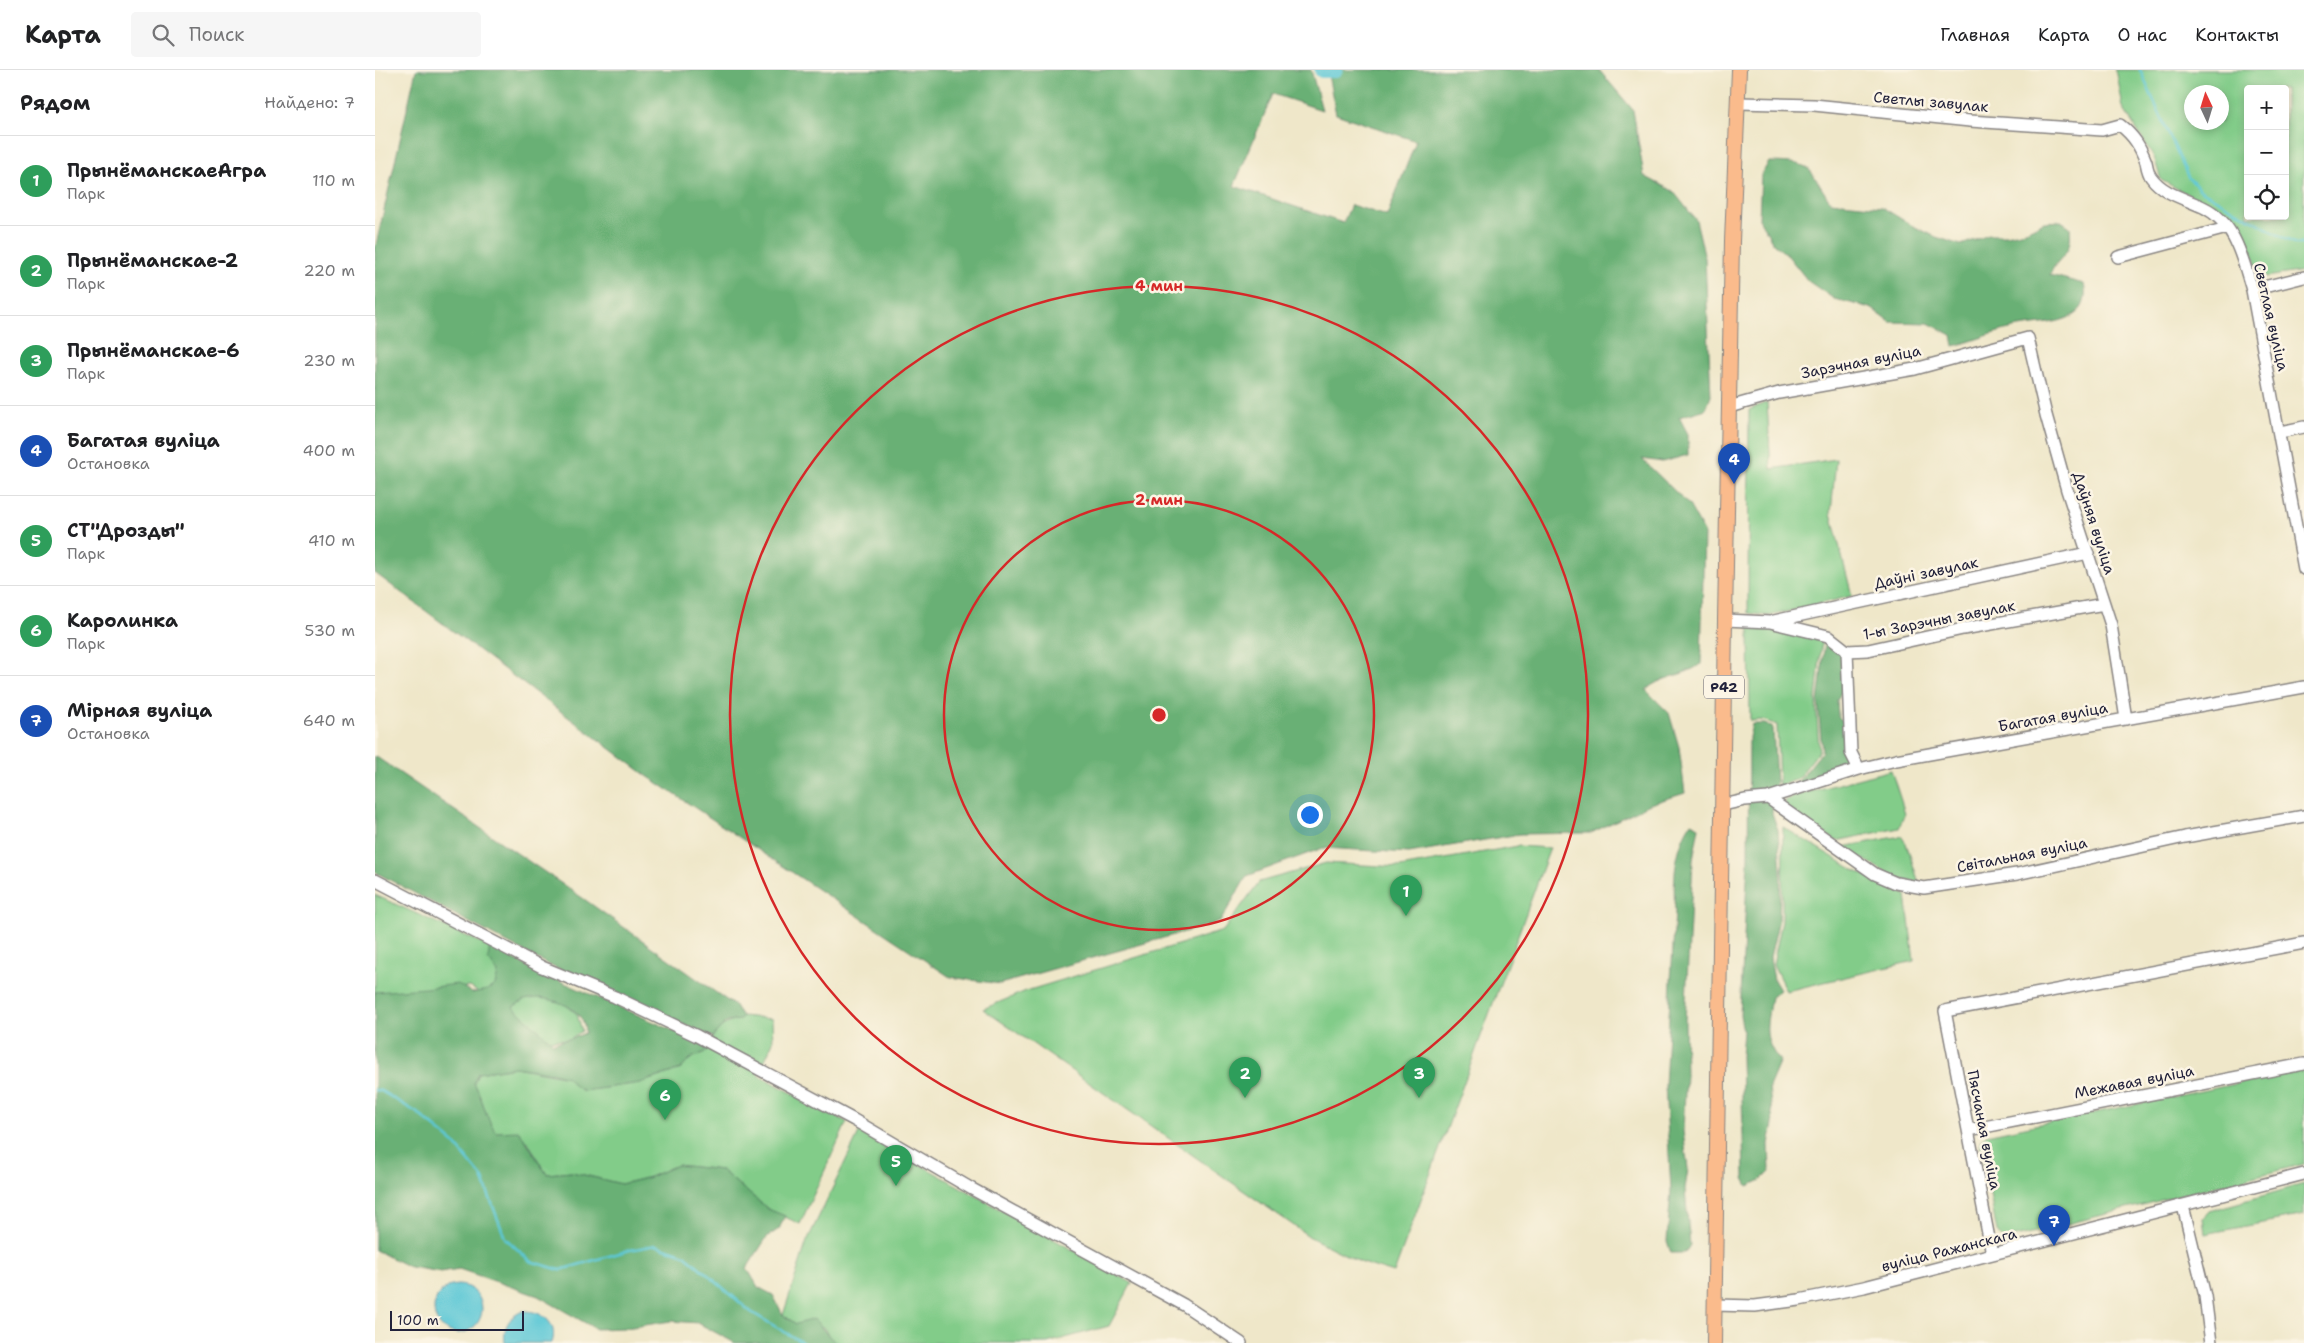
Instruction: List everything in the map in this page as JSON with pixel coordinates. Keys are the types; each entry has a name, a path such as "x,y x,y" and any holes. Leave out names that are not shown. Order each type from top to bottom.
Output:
{"main road":[{"name":"Р42","path":"1713,1343 1732,241 1750,103 1739,70"}],"street":[{"name":"Светлы завулак","path":"1750,103 1814,105 1970,121 2102,130 2120,126"},
{"name":"Светлая вуліца","path":"2120,126 2139,144 2150,176 2165,190 2205,208 2220,218 2239,248 2252,290 2303,555 2304,569"},
{"path":"2118,257 2227,228"},
{"path":"2252,290 2304,277"},
{"name":"Зарэчная вуліца","path":"1729,407 1779,393 1915,369 2028,338"},
{"name":"Даўняя вуліца","path":"2028,338 2045,415 2111,625 2126,719"},
{"path":"2280,432 2304,427"},
{"name":"Даўні завулак","path":"1770,622 2087,553"},
{"name":"1-ы Зарэчны завулак","path":"1725,620 1770,622 1828,636 1847,651 1868,650 2104,604"},
{"path":"1847,651 1851,753 1859,769"},
{"name":"Багатая вуліца","path":"1723,804 1768,798 1859,769 1896,760 2304,687"},
{"name":"Світальная вуліца","path":"1768,798 1875,874 1896,883 1923,888 2017,874 2185,837 2304,816"},
{"path":"375,880 542,967 615,997 697,1036 854,1120 973,1189 1184,1305 1241,1343"},
{"name":"Пясчаная вуліца","path":"1992,1254 1945,1011 2304,943"},
{"name":"Межавая вуліца","path":"1969,1130 2304,1064"},
{"name":"вуліца Ражанскага","path":"1714,1305 1755,1306 1799,1300 1864,1287 2304,1174"},
{"path":"2183,1206 2205,1296 2211,1343"}],"green space":[{"path":"416,70 1311,70 1322,110 1273,94 1234,186 1343,223 1351,205 1387,216 1416,141 1336,114 1327,70 1599,70 1633,110 1644,176 1673,191 1696,220 1705,258 1711,396 1706,409 1679,417 1688,434 1688,455 1662,462 1642,459 1689,505 1704,532 1701,664 1687,672 1658,682 1646,690 1669,713 1679,747 1685,793 1650,804 1591,833 1520,834 1409,853 1323,848 1247,876 1220,922 1000,984 950,977 647,776 375,573 375,249"},
{"path":"2114,70 2304,70 2304,271 2266,277 2257,269 2251,247 2231,217 2161,180 2154,157 2123,108 2117,74"},
{"path":"1769,162 1796,164 1809,169 1831,202 1882,207 1911,225 1936,237 1961,245 1989,235 2005,235 2026,231 2044,222 2061,221 2070,227 2069,245 2050,275 2084,284 2085,298 2081,308 2063,320 2006,330 1954,346 1952,335 1928,323 1890,322 1871,308 1834,299 1808,281 1789,257 1773,243 1759,219 1761,175"},
{"path":"1767,402 1771,469 1836,459 1831,513 1852,596 1769,616 1748,613 1749,410"},
{"path":"1749,626 1769,627 1822,638 1816,699 1819,751 1798,778 1779,787 1777,725 1763,720 1750,721"},
{"path":"1825,642 1843,654 1843,689 1837,700 1838,716 1845,724 1847,769 1795,785 1822,752 1818,702"},
{"path":"1752,724 1765,724 1773,728 1776,782 1772,813 1778,830 1781,871 1779,919 1770,957 1774,980 1780,990 1771,997 1767,1030 1770,1045 1780,1061 1769,1087 1773,1124 1769,1144 1770,1171 1761,1180 1748,1186 1744,1178 1741,1056 1743,1031 1740,1015 1748,859 1749,737"},
{"path":"375,756 584,899 735,1006 742,1016 740,1020 726,1022 712,1037 551,966 375,872"},
{"path":"1891,770 1905,813 1899,828 1836,841 1786,807 1785,801 1797,795"},
{"path":"1691,823 1699,827 1693,860 1685,1022 1686,1074 1683,1131 1688,1169 1685,1189 1690,1245 1685,1253 1671,1253 1667,1241 1671,1190 1665,1085 1675,911 1674,888 1678,855 1685,833"},
{"path":"1783,827 1856,871 1906,895 1914,961 1786,991 1773,964 1782,921"},
{"path":"1901,836 1906,843 1919,883 1895,878 1843,847"},
{"path":"1518,846 1550,848 1394,1273 1362,1263 1310,1237 983,1009 1026,991 1223,931 1259,882 1326,863 1400,867"},
{"path":"375,895 502,952 577,1014 582,1031 570,1039 550,1040 470,987 375,995"},
{"path":"490,944 528,967 704,1044 707,1051 690,1059 681,1069 640,1083 583,1091 575,1086 567,1077 553,1073 515,1067 478,1073 474,1083 496,1132 518,1131 547,1174 572,1172 621,1184 650,1177 677,1165 721,1170 768,1209 785,1216 779,1229 767,1237 747,1268 758,1287 773,1295 783,1315 796,1324 814,1319 838,1343 735,1343 698,1323 671,1321 626,1328 596,1329 538,1296 459,1269 441,1272 410,1267 375,1250 375,992 458,984 472,993 487,990 495,985 498,973 488,959","holes":["538,998 554,1001 576,1012 581,1018 585,1033 553,1043 513,1007 524,1000"]},
{"path":"742,1016 772,1019 773,1042 758,1075 847,1122 800,1224 768,1209 721,1170 677,1165 650,1177 621,1184 572,1172 546,1174 528,1142 496,1133 474,1083 478,1073 515,1067 568,1077 575,1086 583,1091 640,1083 681,1069 690,1059 707,1051 715,1034 722,1026 739,1020"},
{"path":"2304,1070 2304,1164 2004,1240 1997,1232 1980,1141 1986,1135"},
{"path":"860,1131 1132,1283 1109,1326 1047,1343 838,1343 831,1339 823,1327 796,1324 783,1315 807,1241"},
{"path":"2304,1184 2304,1215 2205,1234 2203,1218 2209,1211"}],"water":[{"path":"453,1285 463,1285 472,1289 478,1295 481,1300 481,1318 472,1329 463,1333 453,1333 444,1329 438,1323 434,1314 434,1304 438,1295 444,1289"},
{"path":"523,1311 542,1315 547,1319 553,1329 552,1343 505,1343 506,1328 510,1320"}],"waterway":[{"path":"1322,70 1335,70"},
{"path":"2140,70 2188,177 2200,190 2284,238 2296,244 2304,244"},
{"path":"375,1090 381,1091 416,1112 454,1143 482,1177 505,1238 530,1261 560,1270 630,1250 656,1245 685,1255 751,1312 803,1343"}],"place":[{"name":"Багатая вуліца","path":"1734,484"},
{"name":"ПрынёманскаеАгра","path":"1406,916"},
{"name":"Прынёманскае-2","path":"1245,1098"},
{"name":"Прынёманскае-6","path":"1419,1098"},
{"name":"Каролинка","path":"665,1120"},
{"name":"СТ\"Дрозды\"","path":"896,1186"},
{"name":"Мірная вуліца","path":"2054,1246"}]}
